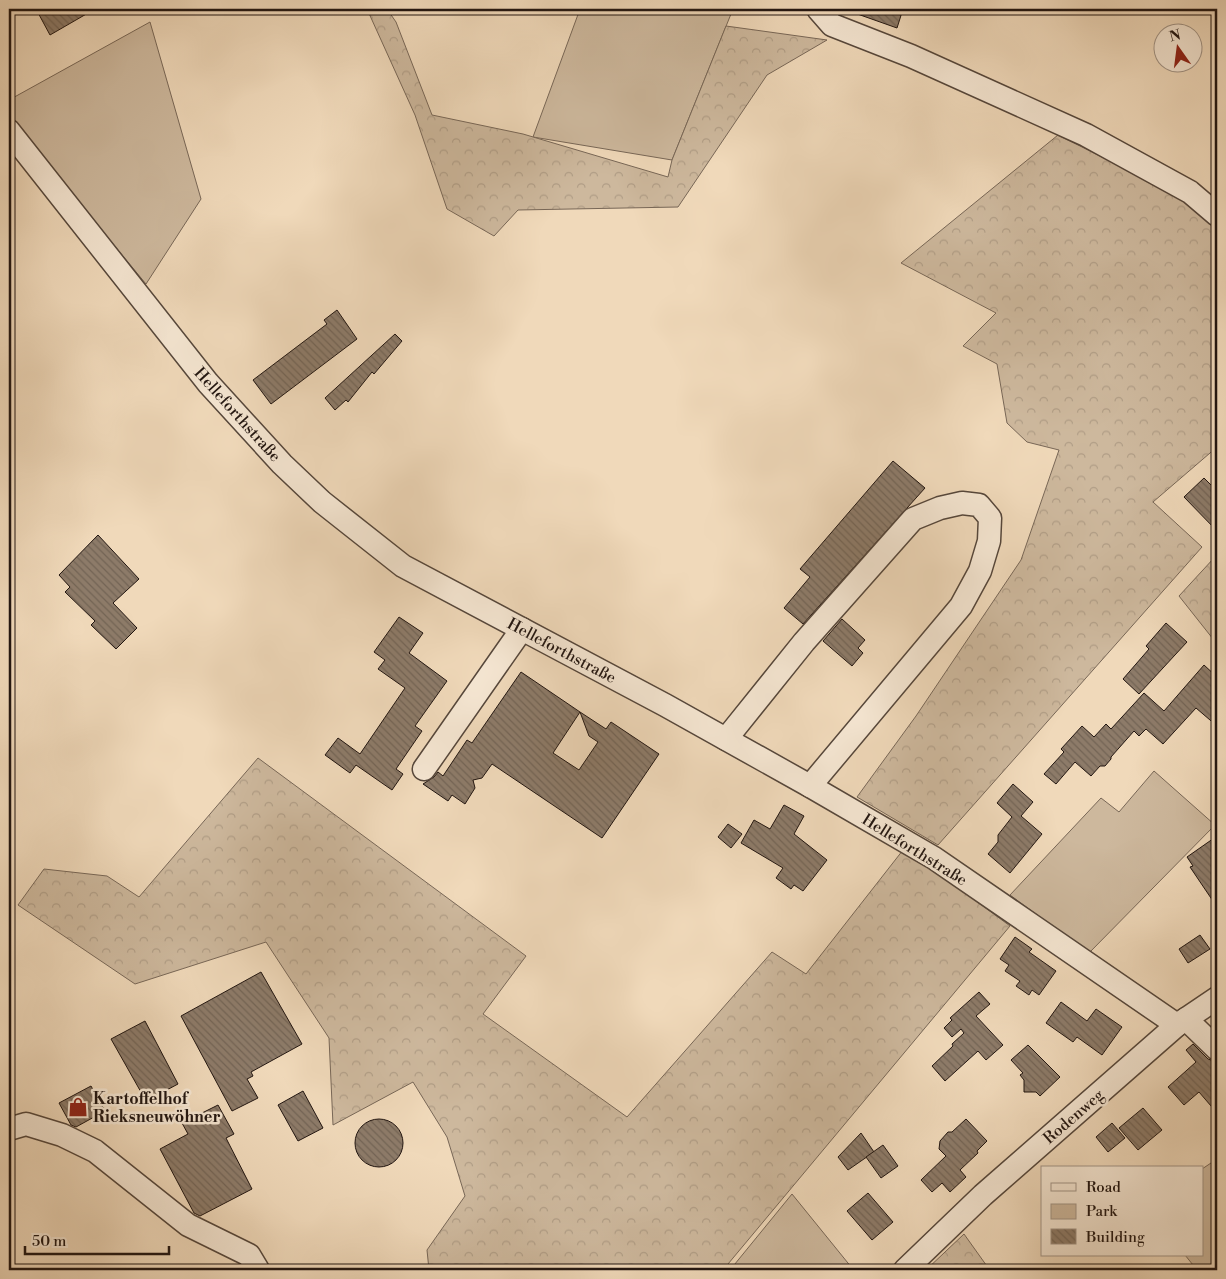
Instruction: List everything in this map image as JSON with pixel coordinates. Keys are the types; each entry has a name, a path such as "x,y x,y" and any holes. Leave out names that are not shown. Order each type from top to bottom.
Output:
{"street":[{"path":"818,9 832,24 911,56 1086,135 1190,192 1217,215"},
{"name":"Helleforthstraße","path":"9,131 204,378 282,464 322,502 404,566 726,739 934,858 1181,1022 1217,1049"},
{"path":"726,739 804,642 913,519 940,508 962,503 980,505 990,518 989,541 980,571 961,606 810,786"},
{"path":"424,769 522,629"},
{"path":"1181,1022 1217,998"},
{"name":"Rodenweg","path":"905,1270 982,1195 1181,1022"},
{"path":"9,1129 26,1124 62,1135 95,1151 188,1225 249,1255 258,1270"}],"green space":[{"path":"367,9 387,9 396,22 432,115 523,134 668,177 672,160 726,26 827,40 767,75 678,207 518,210 494,236 447,209 415,115"},
{"path":"580,9 733,9 672,160 533,137"},
{"path":"150,22 201,199 146,284 9,118 9,100"},
{"path":"1058,135 1184,198 1217,222 1217,447 1153,502 1202,547 938,845 857,797 916,716 1021,560 1059,450 1027,442 1007,423 997,364 963,346 996,313 901,263"},
{"path":"1214,558 1217,562 1217,644 1179,596"},
{"path":"258,758 526,956 483,1014 627,1117 772,952 806,974 903,850 929,866 1010,926 723,1270 429,1270 427,1250 465,1196 447,1137 413,1082 333,1125 329,1038 266,942 135,984 18,905 44,869 107,876 139,897"},
{"path":"1154,771 1215,825 1089,953 1010,895 1101,798 1119,812"},
{"path":"1211,1163 1217,1169 1217,1267 1213,1270 1197,1270 1186,1256 1204,1256 1204,1168"},
{"path":"792,1194 852,1268 850,1270 730,1270"},
{"path":"964,1234 989,1269 926,1270"}],"building":[{"path":"36,9 95,9 50,35"},
{"path":"849,9 903,9 897,28 849,11"},
{"path":"337,310 357,339 271,404 253,380 327,324 324,320"},
{"path":"395,334 402,341 374,374 372,372 348,402 346,400 335,410 325,398"},
{"path":"893,461 925,488 803,624 784,608 810,577 800,569"},
{"path":"1204,478 1217,491 1217,531 1184,497"},
{"path":"98,535 139,579 113,603 137,628 116,649 91,625 95,621 65,592 70,587 59,575"},
{"path":"399,617 423,633 409,653 447,681 415,726 422,731 396,769 403,774 392,790 356,765 350,773 325,755 338,738 360,754 405,688 378,669 385,660 374,652"},
{"path":"842,619 865,640 858,648 863,653 852,666 823,641"},
{"path":"1166,623 1187,642 1139,694 1123,679 1149,649 1146,646"},
{"path":"1204,665 1217,677 1217,726 1196,708 1163,744 1146,729 1139,736 1134,731 1105,766 1100,766 1091,776 1075,762 1056,784 1044,774 1064,752 1061,749 1082,726 1094,737 1106,724 1111,729 1144,693 1164,711"},
{"path":"521,672 606,729 611,722 659,754 602,838 492,764 482,778 473,780 475,788 465,804 452,795 448,801 423,784 438,772 443,776 467,740 472,743","holes":["580,712 589,736 598,742 579,770 553,753"]},
{"path":"1013,784 1033,802 1021,816 1042,834 1010,873 988,854 998,842 998,835 1012,817 997,803"},
{"path":"784,805 804,816 794,834 827,860 803,891 794,885 791,889 776,878 783,868 741,843 754,820 770,829"},
{"path":"728,824 742,834 731,848 718,837"},
{"path":"1217,836 1217,907 1190,867 1193,866 1187,857"},
{"path":"1200,935 1210,949 1188,963 1179,949"},
{"path":"1015,937 1032,949 1029,952 1056,971 1039,995 1032,990 1029,995 1016,986 1020,981 1005,971 1009,965 1000,959"},
{"path":"261,972 302,1044 251,1072 253,1076 247,1079 258,1098 232,1111 181,1016"},
{"path":"979,992 990,1004 976,1016 1003,1045 986,1060 978,1051 945,1081 932,1066 964,1033 961,1029 952,1037 944,1028 952,1020 950,1018"},
{"path":"1061,1002 1087,1021 1096,1009 1122,1027 1102,1055 1077,1037 1073,1042 1046,1023"},
{"path":"145,1021 178,1084 146,1101 111,1039"},
{"path":"1193,1044 1208,1059 1217,1062 1217,1113 1199,1092 1184,1105 1168,1087 1196,1062 1186,1050"},
{"path":"1028,1045 1060,1077 1040,1096 1036,1092 1024,1092 1024,1080 1020,1075 1023,1073 1011,1060"},
{"path":"91,1086 105,1111 76,1127 71,1125 59,1103"},
{"path":"303,1091 323,1128 298,1141 278,1105"},
{"path":"218,1105 234,1134 226,1138 252,1189 200,1216 194,1213 160,1149 188,1134 182,1123"},
{"path":"1143,1108 1162,1130 1138,1150 1119,1128"},
{"path":"379,1119 388,1121 396,1126 401,1134 403,1143 401,1152 396,1160 388,1165 379,1167 370,1165 362,1160 357,1152 355,1143 357,1134 362,1126 370,1121"},
{"path":"966,1119 987,1141 977,1151 978,1153 960,1170 966,1177 950,1192 942,1183 932,1192 921,1180 946,1156 939,1149 940,1141 948,1132 952,1132"},
{"path":"1112,1123 1125,1138 1108,1152 1096,1137"},
{"path":"861,1133 874,1152 848,1170 838,1157"},
{"path":"883,1145 898,1166 881,1178 866,1157"},
{"path":"868,1193 893,1222 872,1240 847,1211"}],"place":[{"name":"Kartoffelhof Rieksneuwöhner","path":"78,1107"}]}
